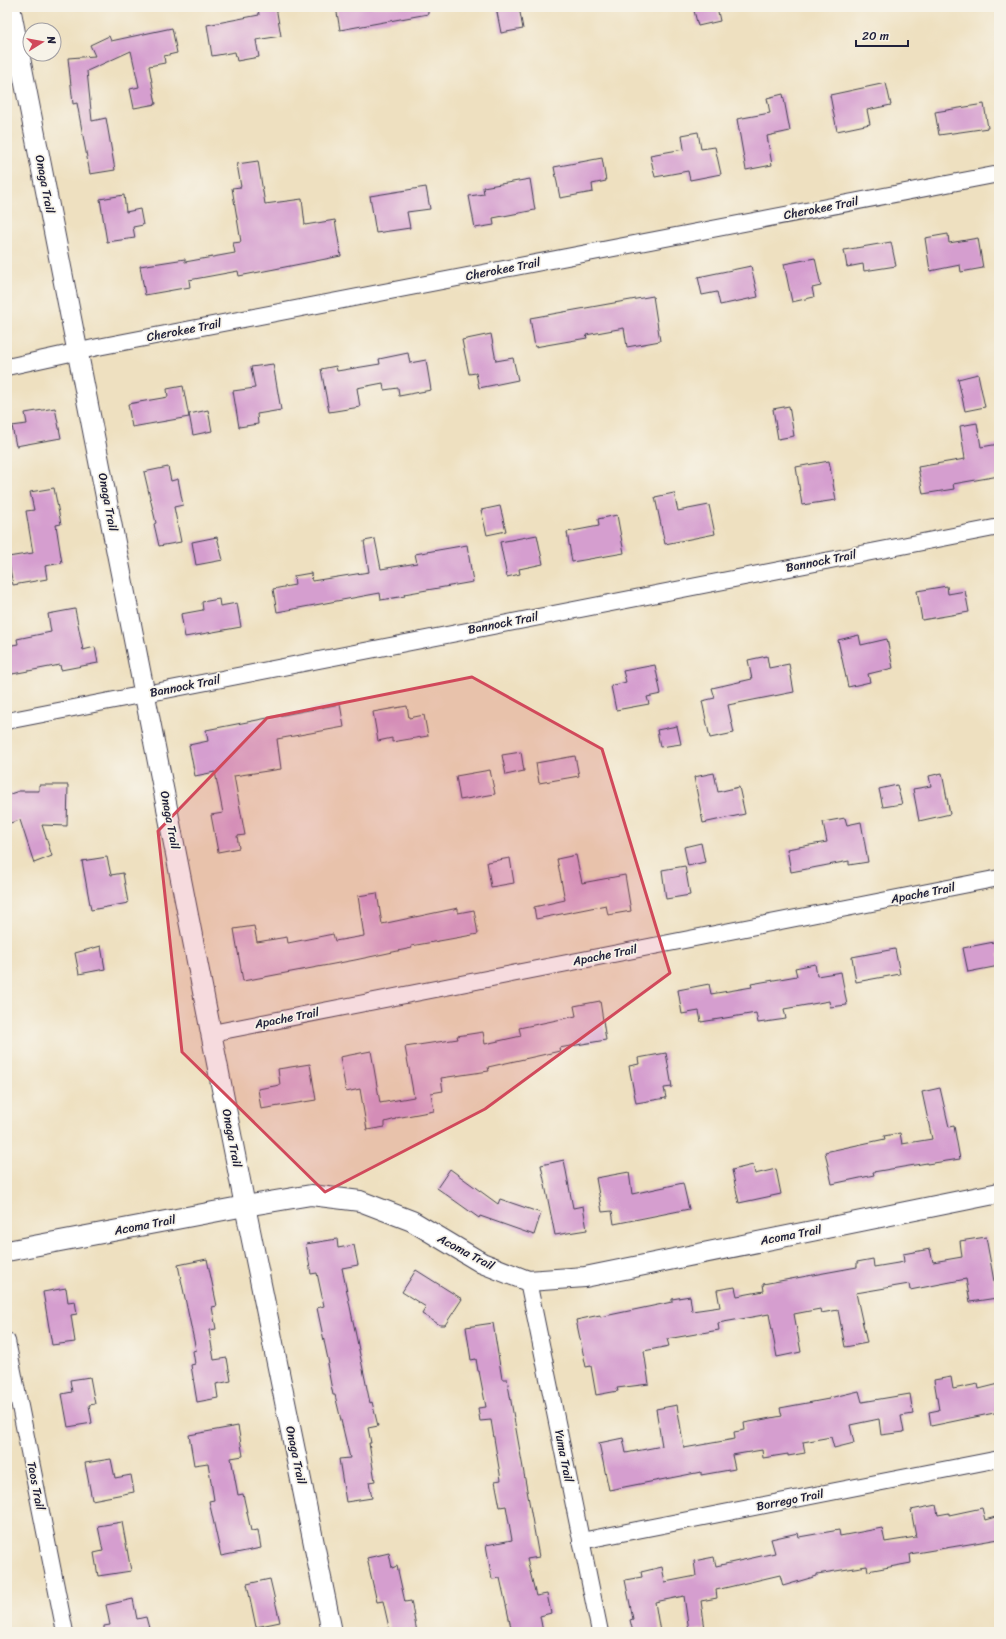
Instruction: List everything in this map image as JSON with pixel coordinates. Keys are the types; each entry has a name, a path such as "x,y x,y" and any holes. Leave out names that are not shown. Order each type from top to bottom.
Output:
{"street":[{"name":"Onaga Trail","path":"10,7 245,1206 332,1632"},
{"name":"Cherokee Trail","path":"7,367 78,351 999,174"},
{"name":"Bannock Trail","path":"7,721 999,526"},
{"name":"Apache Trail","path":"212,1033 999,878"},
{"name":"Acoma Trail","path":"7,1251 311,1195 360,1201 412,1221 482,1263 528,1280 585,1277 999,1193"},
{"name":"Yuma Trail","path":"528,1280 600,1632"},
{"name":"Taos Trail","path":"7,1341 66,1632"},
{"name":"Borrego Trail","path":"581,1541 999,1459"}],"highlighted area":[{"path":"472,677 602,749 670,973 485,1109 325,1192 182,1052 158,831 267,718"}],"building":[{"path":"258,7 276,7 281,36 256,40 259,57 237,61 235,52 212,56 207,25 259,15"},
{"path":"336,7 428,7 428,14 340,30"},
{"path":"496,7 519,7 523,29 501,33"},
{"path":"693,7 717,7 720,21 698,26"},
{"path":"172,28 177,53 164,56 165,63 149,66 156,104 134,108 130,89 139,87 131,51 87,71 92,121 106,118 115,170 90,174 77,103 73,104 68,58 95,56 90,45 109,36 111,41"},
{"path":"886,83 891,105 867,110 870,124 837,131 830,95"},
{"path":"783,94 790,131 767,136 772,165 746,170 737,119 770,113 767,98"},
{"path":"984,104 988,128 939,135 935,112"},
{"path":"698,132 701,149 715,147 721,174 690,180 688,171 655,177 650,155 684,149 682,135"},
{"path":"602,158 606,181 592,184 593,192 560,198 554,167"},
{"path":"258,161 265,204 302,199 305,225 335,220 341,256 239,276 238,271 189,280 190,287 145,295 140,266 185,259 185,262 235,253 233,243 241,242 232,188 241,187 237,164"},
{"path":"530,179 535,210 493,218 494,225 475,228 469,196 484,194 483,187"},
{"path":"426,187 430,209 407,212 410,228 376,233 370,196"},
{"path":"124,195 126,212 140,209 143,225 133,227 135,238 107,242 100,199"},
{"path":"948,234 949,243 978,238 983,268 961,272 960,265 930,271 925,238"},
{"path":"891,242 896,266 864,271 863,264 847,267 844,250"},
{"path":"815,258 821,286 812,288 814,297 792,302 784,264"},
{"path":"751,266 758,297 720,305 717,292 702,295 698,277"},
{"path":"653,296 660,341 627,347 624,328 586,335 587,338 535,347 530,318"},
{"path":"491,334 496,361 513,358 518,380 479,388 476,373 469,374 462,340"},
{"path":"408,353 410,363 426,360 431,390 399,396 398,388 384,390 383,383 357,388 360,407 329,412 321,369 336,366 337,371 380,364 379,359"},
{"path":"273,364 281,410 257,414 258,424 239,427 233,391 255,388 251,367"},
{"path":"978,374 985,407 965,411 958,379"},
{"path":"183,386 189,417 132,427 128,404 168,397 167,389"},
{"path":"789,406 794,436 778,439 773,409"},
{"path":"55,408 61,438 16,446 12,426 27,424 25,413"},
{"path":"208,410 212,431 193,435 189,414"},
{"path":"977,423 981,447 999,444 999,476 953,484 954,489 923,494 918,467 965,459 960,426"},
{"path":"829,461 836,500 802,505 796,467"},
{"path":"168,467 171,481 178,479 183,505 174,507 181,542 159,546 154,524 156,523 144,472"},
{"path":"54,488 61,524 56,525 62,563 45,566 47,579 13,585 8,557 33,553 26,511 34,510 30,492"},
{"path":"674,493 678,511 709,505 715,534 665,544 655,497"},
{"path":"500,506 506,531 487,535 481,510"},
{"path":"617,515 624,553 572,562 567,532 599,526 598,519"},
{"path":"537,535 543,564 519,569 520,574 507,577 500,542"},
{"path":"217,537 223,560 196,565 192,542"},
{"path":"375,539 381,569 417,563 415,554 467,545 473,582 404,594 405,596 381,600 380,593 277,612 273,589 295,585 294,576 311,573 312,581 369,572 364,541"},
{"path":"947,586 948,594 965,591 969,612 922,620 917,591"},
{"path":"219,599 220,606 237,603 241,627 185,637 181,614 203,610 202,602"},
{"path":"75,609 83,650 95,647 98,663 61,670 60,665 7,675 7,646 18,644 17,639 51,632 48,614"},
{"path":"859,635 861,645 887,639 893,668 868,674 870,682 848,687 838,640"},
{"path":"767,656 769,668 789,664 794,692 728,705 734,733 710,738 702,701 715,698 712,688 752,679 748,660"},
{"path":"655,665 661,694 647,697 649,704 616,710 611,686 626,682 623,671"},
{"path":"340,704 344,727 277,739 281,769 234,776 245,835 237,836 239,848 218,852 211,815 223,813 215,772 195,776 189,745 208,741 206,730"},
{"path":"407,706 409,718 424,715 428,736 392,742 392,738 378,741 373,712"},
{"path":"677,726 681,744 660,747 657,730"},
{"path":"521,752 524,771 506,775 502,755"},
{"path":"575,756 579,776 539,783 536,763"},
{"path":"490,770 495,794 460,800 456,776"},
{"path":"714,773 718,792 739,787 745,814 703,823 694,777"},
{"path":"942,773 950,814 919,821 913,789 931,786 929,776"},
{"path":"39,785 68,785 67,826 42,825 52,856 34,863 20,820 7,824 7,795 19,791 39,791"},
{"path":"897,785 902,804 883,807 879,789"},
{"path":"845,818 847,825 861,822 868,862 849,865 849,861 791,872 787,849 827,842 823,822"},
{"path":"701,843 705,862 688,866 684,847"},
{"path":"576,855 582,883 625,875 631,911 608,915 606,905 536,919 534,907 565,900 557,859"},
{"path":"107,857 111,875 123,873 128,903 91,910 82,861"},
{"path":"510,858 514,883 491,887 487,862"},
{"path":"685,866 690,895 666,899 662,870"},
{"path":"377,893 382,924 458,908 458,913 474,910 478,934 411,946 412,948 355,960 243,981 234,929 254,926 257,942 287,937 288,943 333,934 335,941 364,936 358,896"},
{"path":"999,941 999,966 968,972 963,948"},
{"path":"101,946 105,969 79,974 75,953"},
{"path":"895,949 900,974 856,982 852,957"},
{"path":"815,964 817,976 841,972 847,1005 830,1007 829,1001 784,1009 786,1019 758,1023 756,1013 701,1022 699,1011 682,1014 678,990 709,984 711,994 752,987 751,984 797,976 795,968"},
{"path":"600,1001 606,1040 559,1048 560,1051 488,1067 489,1071 441,1078 443,1091 431,1093 434,1111 396,1118 385,1122 385,1127 367,1130 360,1089 346,1092 340,1057 371,1051 380,1103 414,1097 405,1047 458,1039 457,1036 483,1032 485,1044 521,1036 519,1028 576,1016 574,1006"},
{"path":"666,1053 672,1087 664,1088 666,1098 636,1103 629,1066 639,1064 638,1058"},
{"path":"310,1064 316,1100 261,1109 258,1089 280,1085 278,1069"},
{"path":"940,1088 949,1127 954,1126 960,1159 873,1172 874,1175 832,1184 825,1152 885,1139 884,1136 900,1133 902,1144 932,1139 922,1092"},
{"path":"564,1160 573,1208 583,1206 587,1230 555,1235 541,1165"},
{"path":"753,1165 755,1174 776,1169 781,1194 739,1203 732,1170"},
{"path":"450,1169 498,1204 500,1199 541,1213 534,1235 480,1216 479,1218 437,1188"},
{"path":"629,1172 632,1194 683,1183 689,1209 614,1224 612,1211 602,1212 596,1178"},
{"path":"986,1237 997,1298 970,1302 966,1279 910,1290 909,1284 856,1293 867,1343 845,1347 838,1310 821,1313 820,1309 794,1314 801,1352 777,1357 769,1314 718,1323 719,1330 667,1339 669,1346 644,1351 649,1384 617,1388 618,1391 596,1395 591,1366 586,1367 576,1320 600,1315 600,1317 672,1302 672,1299 690,1296 692,1311 720,1307 717,1290 735,1287 737,1296 764,1291 763,1284 857,1267 857,1262 873,1259 874,1267 904,1262 903,1254 930,1249 933,1262 962,1257 960,1241"},
{"path":"337,1239 338,1248 354,1245 358,1265 342,1268 370,1403 372,1402 378,1426 368,1428 375,1481 369,1482 372,1498 346,1502 339,1459 350,1458 335,1395 333,1395 327,1364 329,1364 317,1308 324,1306 317,1273 311,1274 306,1244"},
{"path":"207,1259 217,1306 212,1307 216,1329 209,1330 214,1360 227,1358 231,1381 216,1384 218,1398 197,1402 191,1365 195,1364 193,1351 196,1350 178,1265"},
{"path":"416,1270 462,1299 445,1325 440,1325 422,1314 426,1307 402,1292"},
{"path":"66,1288 68,1302 75,1301 77,1314 71,1315 75,1342 52,1345 43,1292"},
{"path":"493,1323 502,1379 507,1379 539,1557 527,1559 536,1596 547,1594 551,1613 540,1616 543,1632 512,1632 500,1578 492,1579 486,1545 512,1540 506,1506 500,1507 495,1481 501,1480 491,1420 480,1421 478,1408 486,1407 476,1359 471,1360 466,1327"},
{"path":"90,1377 95,1404 89,1405 92,1423 68,1427 62,1394 72,1392 70,1380"},
{"path":"951,1377 953,1389 978,1384 979,1389 999,1384 999,1412 931,1426 929,1412 939,1410 934,1380"},
{"path":"859,1391 862,1402 910,1394 913,1414 901,1416 904,1432 881,1435 879,1419 850,1425 854,1443 834,1448 831,1437 803,1442 805,1453 763,1458 762,1450 732,1455 735,1469 701,1475 701,1472 609,1490 599,1443 623,1438 626,1453 662,1446 656,1409 677,1405 684,1448 735,1439 734,1432 745,1430 744,1423 782,1416 780,1408 829,1399"},
{"path":"238,1426 243,1456 231,1458 238,1495 243,1494 251,1531 258,1530 261,1548 221,1556 209,1501 214,1500 208,1463 194,1465 189,1435"},
{"path":"111,1459 115,1478 131,1475 134,1492 92,1500 85,1463"},
{"path":"936,1505 938,1515 949,1513 949,1515 982,1508 985,1520 999,1516 999,1539 910,1554 911,1563 868,1571 867,1566 817,1574 817,1576 783,1586 780,1575 716,1590 717,1598 701,1601 705,1629 689,1631 684,1596 655,1602 660,1632 633,1632 630,1620 633,1619 625,1580 642,1577 641,1572 662,1567 665,1582 696,1576 694,1561 714,1557 716,1566 775,1553 771,1539 798,1533 799,1537 839,1530 840,1536 882,1528 885,1542 916,1537 911,1510"},
{"path":"122,1522 131,1571 98,1576 94,1553 103,1551 98,1526"},
{"path":"389,1553 392,1568 397,1566 405,1602 411,1601 417,1632 390,1632 383,1601 377,1602 367,1558"},
{"path":"270,1579 280,1622 256,1627 247,1584"},
{"path":"133,1599 137,1619 146,1617 150,1632 104,1632 104,1626 110,1625 106,1605"}]}
